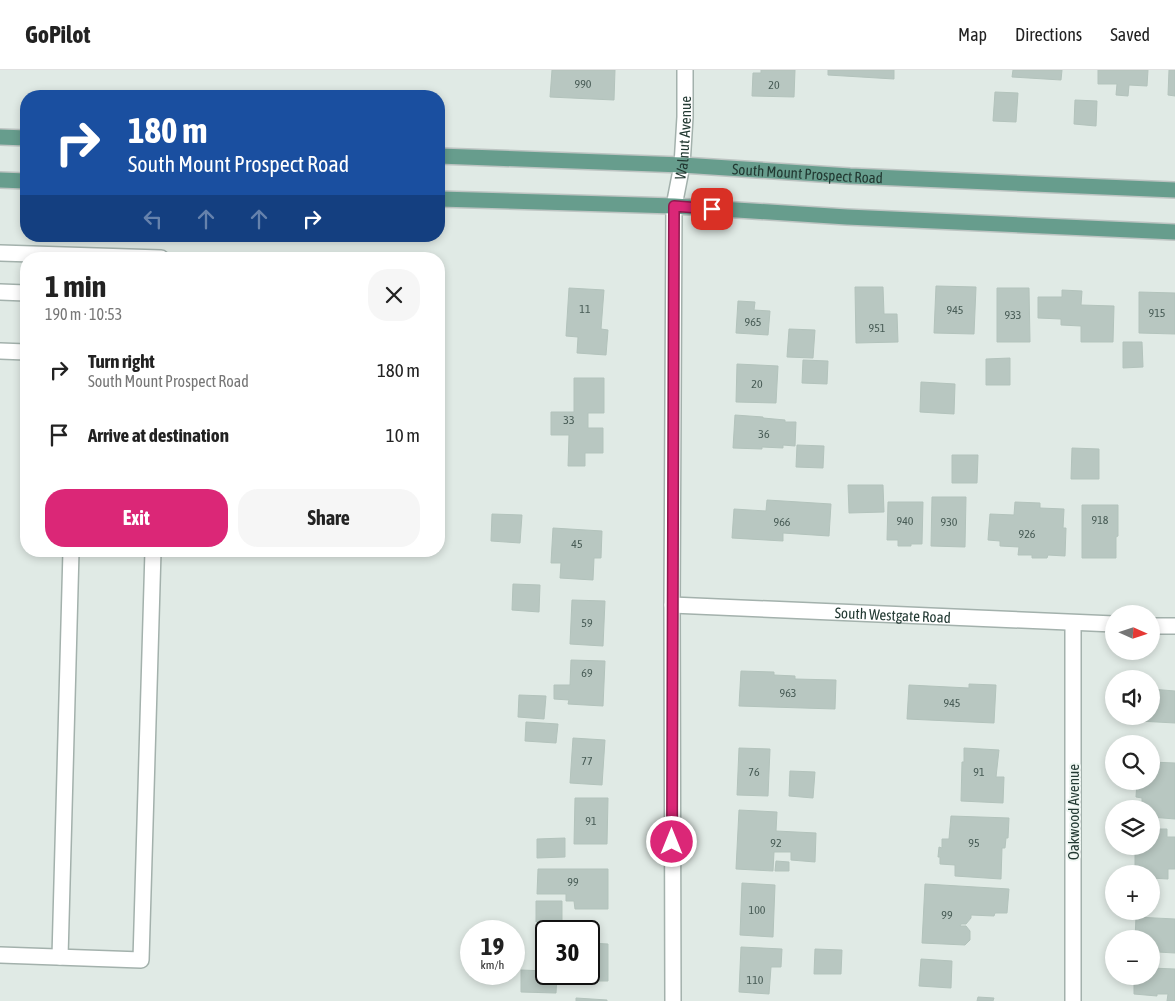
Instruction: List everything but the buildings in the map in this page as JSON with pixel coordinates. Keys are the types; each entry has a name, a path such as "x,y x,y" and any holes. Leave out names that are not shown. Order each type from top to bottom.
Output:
{"main road":[{"path":"0,137 20,138"},
{"name":"South Mount Prospect Road","path":"445,156 682,165 850,176 1175,190"},
{"path":"0,180 20,181"},
{"path":"445,199 674,206 847,217 1175,232"}],"street":[{"name":"Walnut Avenue","path":"672,1001 674,206 682,165 685,70"},
{"path":"0,253 20,254"},
{"path":"0,292 20,293"},
{"path":"0,351 20,352"},
{"path":"60,957 72,557"},
{"path":"0,955 141,960 153,557"},
{"name":"South Westgate Road","path":"672,605 1105,624"},
{"name":"Oakwood Avenue","path":"1073,623 1073,1001"},
{"path":"1160,626 1175,626"}],"route":[{"path":"672,842 674,206 712,209"}]}
